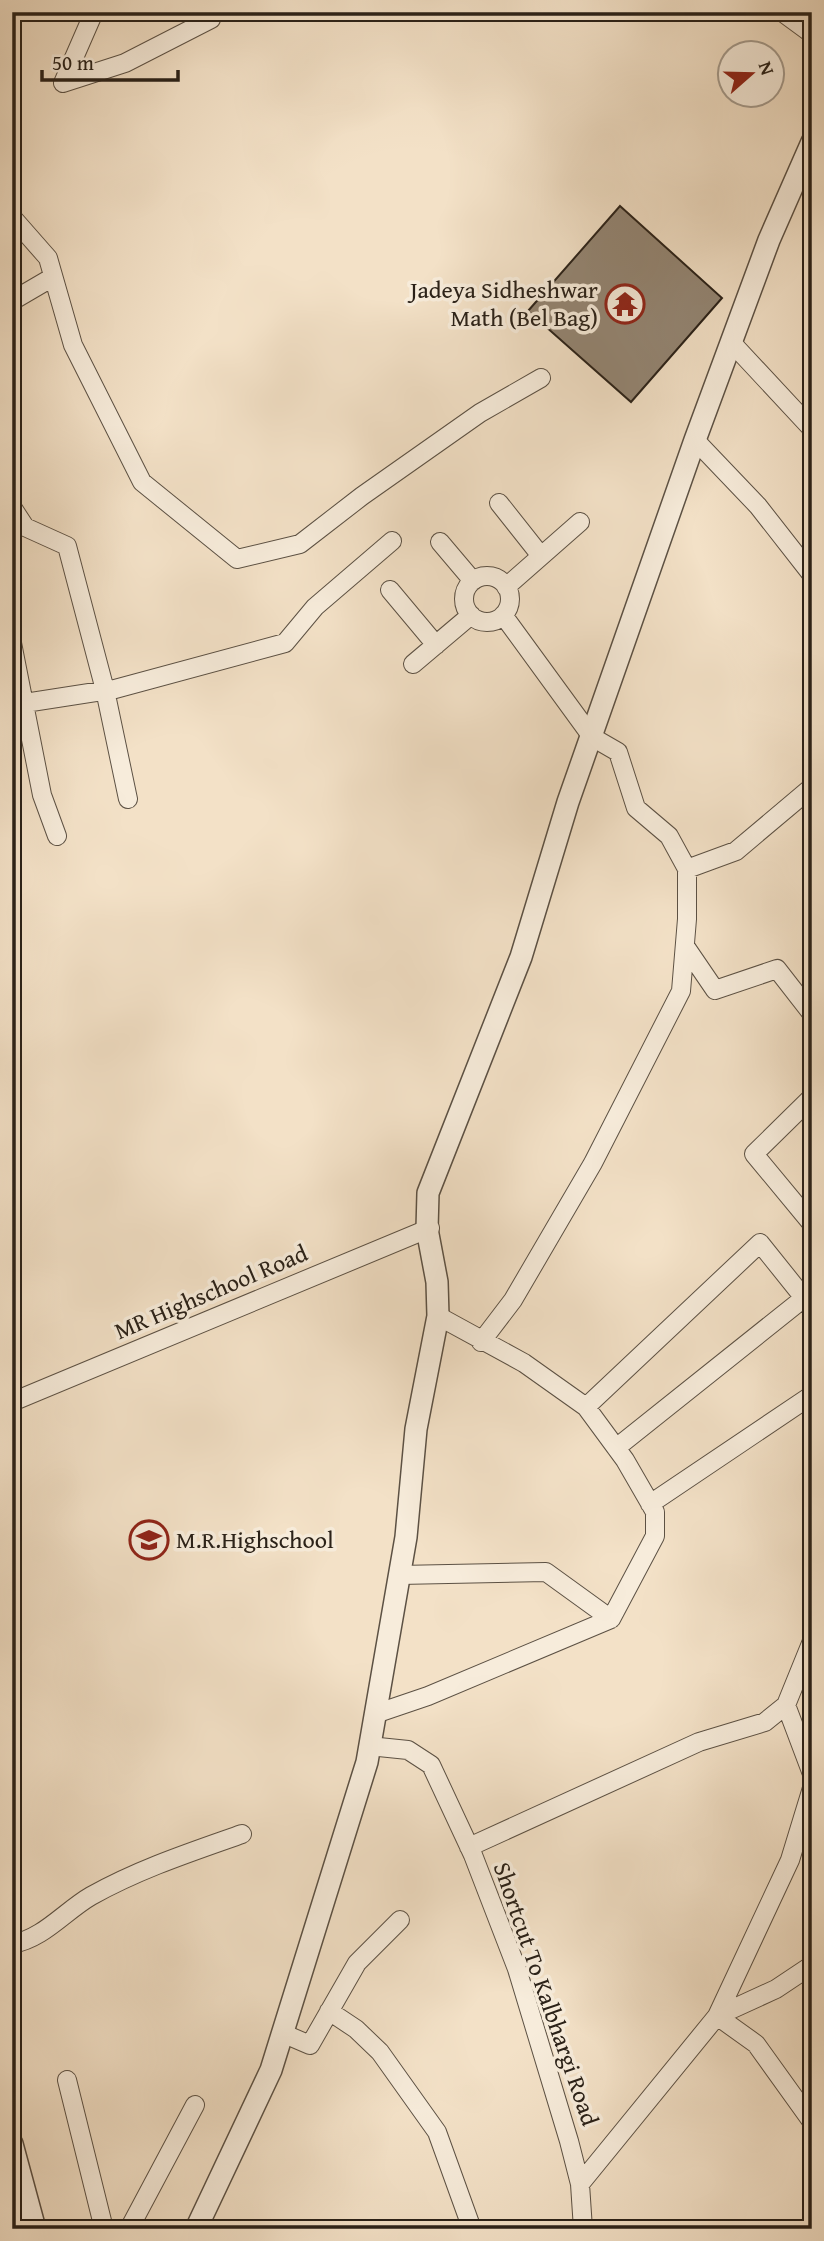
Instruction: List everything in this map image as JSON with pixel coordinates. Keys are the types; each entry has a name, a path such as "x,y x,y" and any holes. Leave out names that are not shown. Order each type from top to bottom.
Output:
{"street":[{"path":"94,12 63,83 125,63 211,19 212,12"},
{"path":"782,12 812,34"},
{"path":"196,2229 271,2070 369,1746 399,1575 416,1429 438,1316 437,1282 428,1229 428,1193 521,957 568,802 695,440 769,240 812,142"},
{"path":"12,217 48,258 74,345 142,482 237,559 300,544 362,496 480,413 541,378"},
{"path":"12,301 53,277"},
{"path":"731,342 812,429"},
{"path":"695,440 758,506 812,575"},
{"path":"499,503 541,556"},
{"path":"12,507 25,527 67,546 105,690 128,799"},
{"path":"506,587 580,522"},
{"path":"19,703 105,690 285,643 315,607 392,541"},
{"path":"440,542 473,581"},
{"path":"480,577 495,578 506,587 510,601 503,615 484,622 471,615 464,601 473,581 480,577"},
{"path":"390,590 436,645"},
{"path":"413,664 471,615"},
{"path":"481,1342 513,1300 587,1175 661,1034 681,991 685,946 687,869 669,836 636,808 618,752 592,737 503,615"},
{"path":"12,643 19,703 42,795 57,836"},
{"path":"687,869 736,851 812,787"},
{"path":"685,946 715,990 777,969 812,1014"},
{"path":"812,1097 754,1154 812,1224"},
{"name":"MR Highschool Road","path":"12,1402 428,1229"},
{"path":"586,1407 760,1243 808,1303 616,1448"},
{"path":"375,1714 428,1696 611,1619 655,1536 655,1511 616,1448 586,1407 524,1363 481,1342 438,1316"},
{"path":"650,1504 811,1396"},
{"path":"399,1575 546,1572 611,1619"},
{"path":"469,1847 699,1742 765,1722 786,1705 812,1641"},
{"path":"786,1705 812,1774"},
{"name":"Shortcut To Kalbhargi Road","path":"369,1746 408,1750 431,1765 469,1847 517,1969 580,2184 583,2229"},
{"path":"580,2184 717,2016 790,1860 811,1796"},
{"path":"12,1944 41,1932 90,1897 159,1863 242,1833"},
{"path":"282,2033 310,2045 356,1963 400,1920"},
{"path":"717,2016 776,1989 812,1965"},
{"path":"330,2011 356,2029 380,2052 437,2132 472,2229"},
{"path":"717,2016 756,2044 812,2122"},
{"path":"67,2080 104,2229"},
{"path":"129,2229 195,2105"},
{"path":"12,2144 35,2229"}],"building":[{"name":"Jadeya Sidheshwar Math (Bel Bag)","path":"620,206 722,298 631,402 528,311"}],"place":[{"name":"Jadeya Sidheshwar Math (Bel Bag)","path":"625,304"},
{"name":"M.R.Highschool","path":"149,1540"}]}
